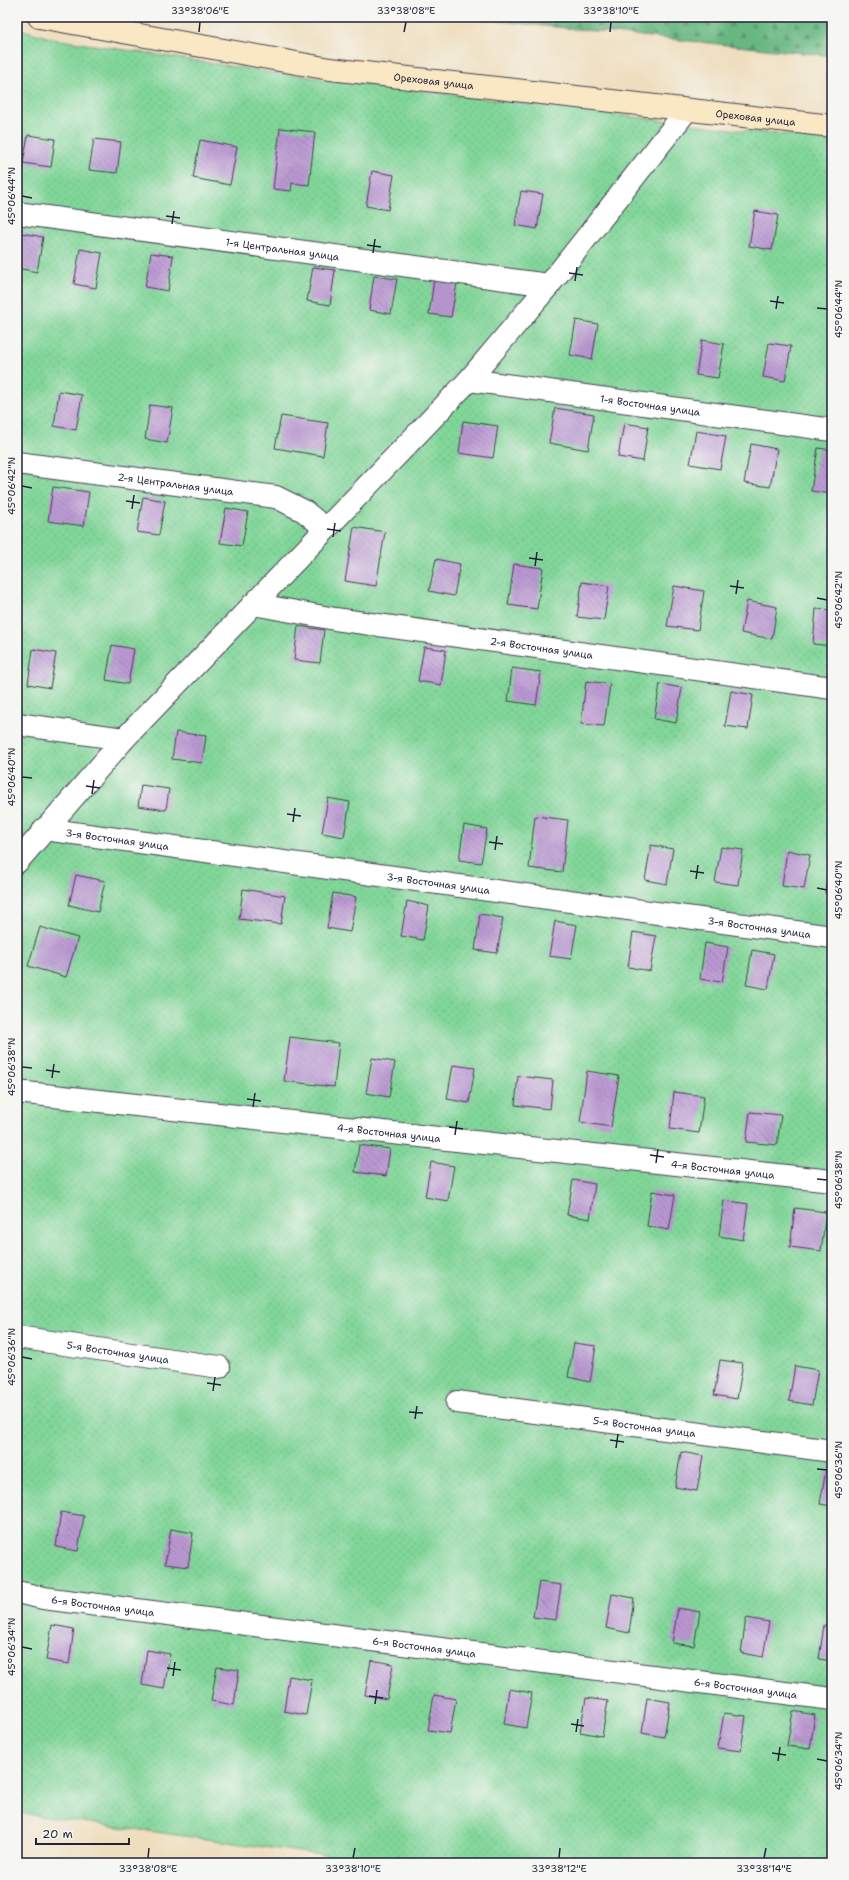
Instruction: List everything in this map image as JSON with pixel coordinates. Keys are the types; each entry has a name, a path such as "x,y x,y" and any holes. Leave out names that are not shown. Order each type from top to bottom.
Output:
{"main road":[{"name":"Ореховая улица","path":"39,17 330,69 832,126"}],"street":[{"path":"17,862 44,829 124,739 468,380 549,284 687,110"},
{"name":"1-я Центральная улица","path":"17,213 549,284"},
{"name":"1-я Восточная улица","path":"468,380 832,430"},
{"name":"2-я Центральная улица","path":"17,463 276,497 304,511 326,529"},
{"name":"2-я Восточная улица","path":"253,604 335,619 832,688"},
{"path":"17,724 124,739"},
{"name":"3-я Восточная улица","path":"44,829 832,938"},
{"name":"4-я Восточная улица","path":"18,1095 832,1182"},
{"name":"5-я Восточная улица","path":"17,1337 219,1366"},
{"name":"5-я Восточная улица","path":"457,1402 832,1451"},
{"name":"6-я Восточная улица","path":"17,1592 67,1601 832,1699"}],"green space":[{"path":"460,17 832,17 832,56"},
{"path":"17,28 54,39 262,71 755,132 832,138 832,1863 380,1863 17,1813"}],"building":[{"path":"280,128 315,132 309,185 292,183 291,191 273,189"},
{"path":"28,135 55,139 51,167 23,163"},
{"path":"94,139 121,142 117,173 89,170"},
{"path":"200,140 237,147 230,185 193,178"},
{"path":"372,171 394,175 388,210 366,206"},
{"path":"521,191 543,194 537,229 515,225"},
{"path":"755,211 778,215 772,250 749,246"},
{"path":"21,233 43,237 37,272 17,268 17,255"},
{"path":"80,249 102,253 96,288 74,284"},
{"path":"151,253 173,256 168,291 145,287"},
{"path":"313,267 335,270 330,305 307,301"},
{"path":"374,276 397,279 391,314 369,310"},
{"path":"434,279 457,283 451,317 429,314"},
{"path":"576,320 598,324 592,359 570,355"},
{"path":"702,340 724,344 718,378 696,375"},
{"path":"769,343 791,346 785,381 763,377"},
{"path":"59,391 82,395 76,430 54,426"},
{"path":"150,405 173,408 167,443 145,439"},
{"path":"555,408 594,414 588,450 549,443"},
{"path":"281,416 328,423 323,456 275,448"},
{"path":"463,421 498,426 493,458 459,453"},
{"path":"624,423 648,427 643,461 618,457"},
{"path":"696,431 726,436 720,469 690,464"},
{"path":"751,444 777,449 770,487 744,483"},
{"path":"818,448 832,450 832,494 811,491"},
{"path":"53,487 89,492 84,526 48,521"},
{"path":"143,497 165,501 159,535 137,532"},
{"path":"226,508 248,512 242,546 220,543"},
{"path":"354,527 385,532 376,586 345,581"},
{"path":"436,559 460,564 454,596 429,591"},
{"path":"514,564 543,568 537,609 508,605"},
{"path":"582,582 609,586 604,620 577,617"},
{"path":"674,586 704,591 698,630 667,626"},
{"path":"747,601 777,607 772,639 741,633"},
{"path":"816,609 832,610 832,646 813,644"},
{"path":"298,626 324,630 320,663 294,660"},
{"path":"112,645 134,649 128,684 106,680"},
{"path":"424,647 446,650 441,685 418,681"},
{"path":"33,649 56,653 50,688 28,684"},
{"path":"512,668 541,672 536,705 508,701"},
{"path":"586,681 610,684 604,726 581,724"},
{"path":"660,684 682,688 676,723 654,719"},
{"path":"731,691 753,695 748,729 725,726"},
{"path":"176,732 206,736 202,763 172,759"},
{"path":"141,785 169,789 166,810 138,806"},
{"path":"328,798 350,802 344,837 322,833"},
{"path":"535,816 568,820 562,872 529,868"},
{"path":"464,825 487,829 481,863 459,860"},
{"path":"651,845 673,849 667,884 645,880"},
{"path":"721,847 743,850 738,885 715,882"},
{"path":"787,850 810,855 804,889 782,886"},
{"path":"830,858 832,858 832,894 825,893"},
{"path":"76,875 105,881 98,912 69,905"},
{"path":"243,889 285,896 281,924 239,919"},
{"path":"333,893 356,897 350,932 327,928"},
{"path":"407,901 429,906 423,940 401,936"},
{"path":"480,914 503,918 497,953 475,950"},
{"path":"555,921 577,925 571,959 549,956"},
{"path":"40,927 78,938 66,977 28,966"},
{"path":"633,932 656,936 650,971 628,967"},
{"path":"705,943 728,947 722,982 700,979"},
{"path":"752,950 774,954 768,989 746,985"},
{"path":"832,965 832,997 826,996"},
{"path":"290,1037 339,1043 334,1087 284,1081"},
{"path":"372,1058 395,1062 389,1097 366,1093"},
{"path":"453,1065 475,1068 469,1103 447,1099"},
{"path":"587,1071 619,1076 611,1127 580,1122"},
{"path":"518,1076 553,1080 550,1109 515,1105"},
{"path":"674,1092 704,1096 699,1133 670,1129"},
{"path":"750,1112 781,1115 777,1145 746,1142"},
{"path":"359,1145 390,1149 386,1176 355,1172"},
{"path":"431,1162 454,1166 448,1201 425,1197"},
{"path":"573,1180 595,1184 590,1219 567,1215"},
{"path":"652,1191 675,1195 669,1230 647,1226"},
{"path":"724,1200 748,1204 743,1240 719,1236"},
{"path":"795,1208 826,1212 821,1251 790,1247"},
{"path":"574,1343 596,1346 590,1382 568,1377"},
{"path":"720,1360 743,1363 737,1399 714,1395"},
{"path":"795,1366 818,1370 812,1405 789,1401"},
{"path":"681,1452 703,1456 697,1491 675,1487"},
{"path":"826,1470 832,1471 832,1506 820,1504"},
{"path":"61,1512 84,1516 78,1551 56,1547"},
{"path":"171,1529 193,1533 188,1567 165,1564"},
{"path":"539,1582 561,1585 556,1620 533,1617"},
{"path":"612,1594 634,1598 629,1633 606,1628"},
{"path":"678,1608 700,1612 694,1646 672,1643"},
{"path":"746,1618 769,1622 763,1657 741,1653"},
{"path":"52,1625 74,1629 69,1664 46,1660"},
{"path":"824,1625 832,1626 832,1661 819,1659"},
{"path":"147,1650 170,1654 164,1689 142,1685"},
{"path":"371,1660 393,1664 387,1699 365,1695"},
{"path":"217,1667 239,1670 234,1705 211,1701"},
{"path":"289,1676 312,1680 306,1715 284,1711"},
{"path":"509,1689 532,1693 526,1728 504,1724"},
{"path":"434,1695 456,1699 450,1733 428,1730"},
{"path":"586,1698 608,1701 602,1736 580,1732"},
{"path":"647,1698 670,1702 664,1737 642,1733"},
{"path":"793,1711 815,1715 810,1749 787,1746"},
{"path":"724,1713 746,1716 741,1751 718,1748"}]}
